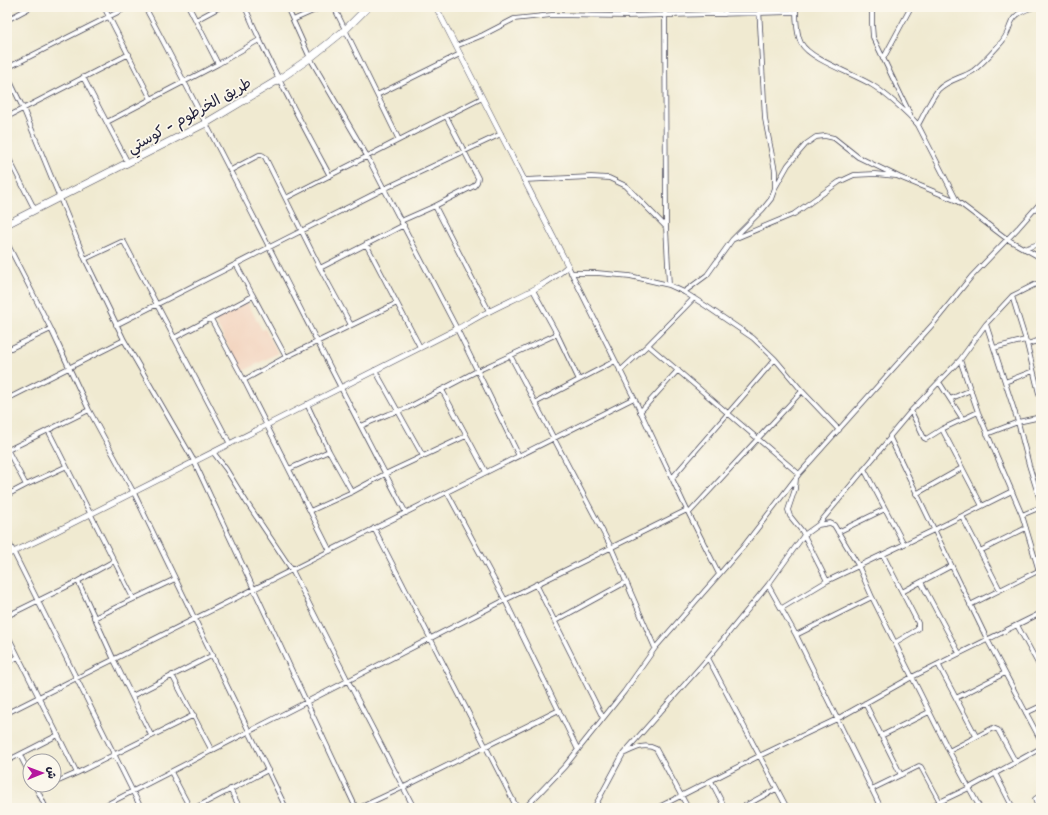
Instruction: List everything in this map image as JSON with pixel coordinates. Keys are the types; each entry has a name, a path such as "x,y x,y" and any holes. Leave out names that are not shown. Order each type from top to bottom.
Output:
{"highway":[{"name":"طريق الخرطوم - كوستي","path":"7,224 60,196 128,164 206,123 278,80 310,58 345,30 368,7"}],"street":[{"path":"7,20 31,7"},
{"path":"104,7 110,16 151,99"},
{"path":"7,68 128,7"},
{"path":"145,7 231,170 316,342 406,513"},
{"path":"189,7 218,64"},
{"path":"196,20 220,7"},
{"path":"246,7 259,40 278,80 330,176"},
{"path":"287,7 310,58 367,156 457,329 519,456"},
{"path":"293,20 322,7"},
{"path":"334,7 399,140"},
{"path":"436,7 634,398 719,574"},
{"path":"624,7 626,16"},
{"path":"665,7 666,227 669,285"},
{"path":"725,7 725,14"},
{"path":"759,7 766,118 775,172 775,188"},
{"path":"872,7 873,37 912,117 918,125 957,201"},
{"path":"883,59 911,7"},
{"path":"918,125 943,85 973,71 1001,44 1014,17 1023,10 1034,7"},
{"path":"456,46 483,35 514,19 552,15 626,16 760,13 796,9 798,31 801,43 810,53 873,85 912,117"},
{"path":"106,122 185,82 259,40"},
{"path":"7,117 83,76 129,54"},
{"path":"377,95 460,54"},
{"path":"7,75 23,108 85,259 116,324 194,461 358,808 404,787 559,710"},
{"path":"83,76 128,164"},
{"path":"286,198 482,98"},
{"path":"320,268 474,186 478,178 446,116"},
{"path":"116,324 384,189 501,134"},
{"path":"684,292 707,275 732,240 763,210 788,165 806,144 816,137 825,136 834,138 858,157 899,177 957,201 1007,239 1041,258"},
{"path":"7,155 36,210"},
{"path":"231,170 259,155 265,157 320,268 351,325"},
{"path":"732,240 794,214 839,182 854,175 875,174 899,177"},
{"path":"524,180 591,176 609,178 626,186 666,227"},
{"path":"525,808 565,766 624,692 655,648 743,547 799,474 934,324 971,276 1041,202"},
{"path":"435,206 489,311"},
{"path":"85,259 124,242 230,444"},
{"path":"7,243 51,329 89,410 134,493 286,808"},
{"path":"1024,249 1041,243"},
{"path":"366,244 420,347"},
{"path":"236,264 286,357"},
{"path":"7,555 134,493 194,461 533,290 557,275 568,266"},
{"path":"571,273 597,273 630,276 669,285 684,292 753,338 775,359 802,391 839,430"},
{"path":"594,808 623,754 708,658 768,584 804,535 818,525 911,411 960,360 986,324 1012,296 1036,284 1041,293"},
{"path":"533,290 557,334 579,380"},
{"path":"174,338 253,296"},
{"path":"1012,296 1026,342 1041,402"},
{"path":"620,371 694,298"},
{"path":"244,380 286,357 397,303"},
{"path":"211,319 244,380 330,551"},
{"path":"986,324 1018,422 1041,504"},
{"path":"7,350 51,329"},
{"path":"361,426 407,408 477,371 557,334"},
{"path":"7,399 124,340"},
{"path":"994,348 1041,340"},
{"path":"648,345 799,474"},
{"path":"510,357 554,438 610,547 655,648"},
{"path":"672,478 775,359"},
{"path":"960,360 978,412 1022,515 1041,578"},
{"path":"534,403 615,361"},
{"path":"375,370 423,456"},
{"path":"640,412 678,370"},
{"path":"1005,382 1033,372"},
{"path":"939,382 962,418"},
{"path":"442,390 486,472"},
{"path":"950,399 971,390"},
{"path":"100,808 536,584 610,547 688,512 802,391"},
{"path":"7,713 634,398"},
{"path":"307,404 352,492"},
{"path":"26,485 7,449 89,410"},
{"path":"911,411 924,438 962,418 978,412"},
{"path":"987,434 1018,422 1041,417"},
{"path":"942,429 982,506"},
{"path":"48,430 65,467 91,514 133,598"},
{"path":"310,511 466,436"},
{"path":"890,438 970,605 1041,741"},
{"path":"289,468 330,451"},
{"path":"213,452 226,469 292,570 414,808"},
{"path":"7,494 65,467"},
{"path":"916,494 962,468"},
{"path":"864,469 904,544"},
{"path":"796,479 795,489 788,510 790,516 804,535 827,581"},
{"path":"782,608 827,581 858,565 884,555 1012,491"},
{"path":"448,492 505,600 578,750"},
{"path":"1022,515 1041,507"},
{"path":"838,532 885,509"},
{"path":"962,516 1000,590"},
{"path":"818,525 830,523 834,525 858,565 872,597 896,642 929,712 980,808"},
{"path":"374,528 517,808"},
{"path":"980,551 1026,528"},
{"path":"7,539 141,808"},
{"path":"884,555 918,623 918,629 896,642"},
{"path":"7,616 78,581 114,561"},
{"path":"902,592 951,566"},
{"path":"970,605 1038,571"},
{"path":"94,618 175,579"},
{"path":"78,581 94,618 151,735"},
{"path":"555,621 626,582"},
{"path":"921,582 960,653"},
{"path":"536,584 603,718"},
{"path":"768,584 796,635 881,808"},
{"path":"796,635 872,597"},
{"path":"657,808 759,756 837,719 912,677 1041,613"},
{"path":"1017,625 1041,669"},
{"path":"7,634 77,773"},
{"path":"132,696 213,656"},
{"path":"7,663 18,657"},
{"path":"708,658 787,808"},
{"path":"938,664 976,736"},
{"path":"956,698 1005,674"},
{"path":"172,675 212,751"},
{"path":"865,703 901,775"},
{"path":"1026,713 1041,706"},
{"path":"881,736 929,712"},
{"path":"62,780 194,715"},
{"path":"949,751 993,728 998,730 1014,762"},
{"path":"7,762 58,735"},
{"path":"623,754 644,746 650,746 656,750 688,808"},
{"path":"927,808 969,788 1041,748"},
{"path":"20,755 22,759"},
{"path":"872,789 918,766 921,767 940,802"},
{"path":"195,808 268,770"},
{"path":"171,772 190,808"},
{"path":"995,773 1013,808"},
{"path":"711,781 725,808"},
{"path":"230,789 240,808"},
{"path":"741,808 749,806 776,789"},
{"path":"38,793 46,808"},
{"path":"1038,808 1034,801 1041,795"}],"shaded area":[{"path":"247,302 262,330 265,329 278,353 242,372 214,320"}]}
